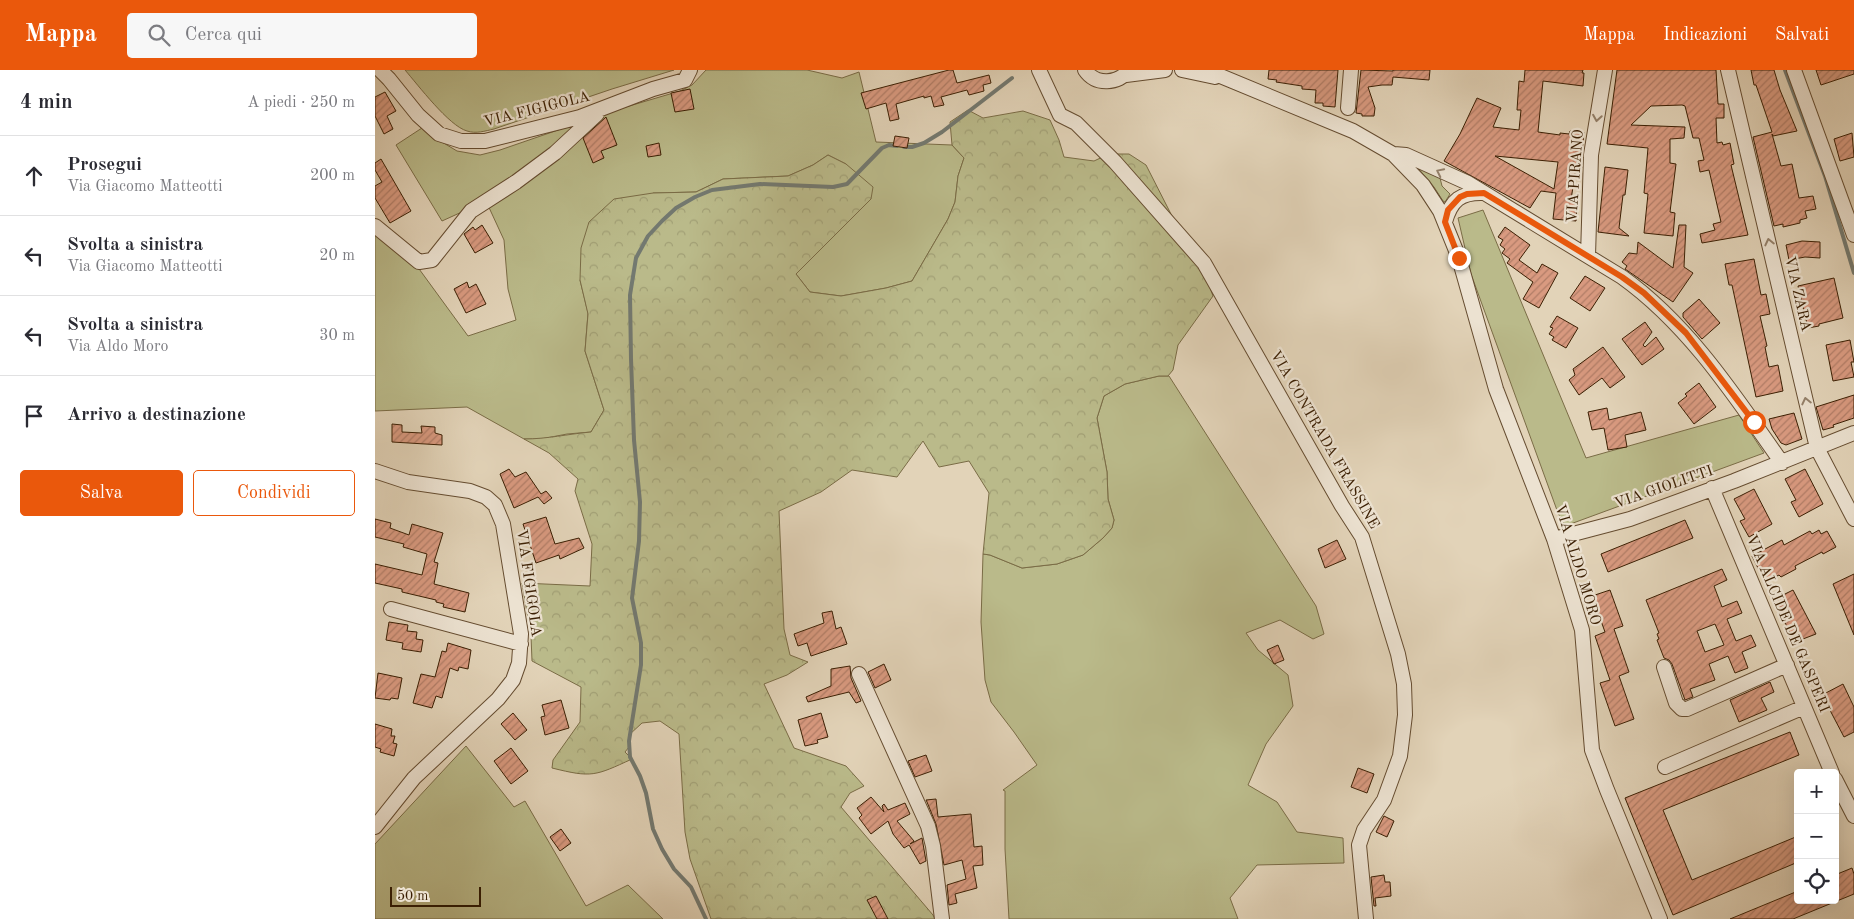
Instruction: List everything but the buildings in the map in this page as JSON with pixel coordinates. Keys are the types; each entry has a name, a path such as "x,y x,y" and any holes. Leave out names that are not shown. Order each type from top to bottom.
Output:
{"street":[{"name":"VIA FIGIGOLA","path":"380,70 418,115 439,134 461,141 485,141 580,118 653,89 685,80 690,70"},
{"name":"VIA CONTRADA FRASSINE","path":"1039,70 1060,115 1076,123 1115,162 1204,263 1342,506 1362,537 1398,654 1404,684 1405,715 1400,756 1384,800 1364,830 1359,845 1359,862 1366,919"},
{"path":"1082,71 1094,79 1111,82 1127,72 1165,70"},
{"path":"1182,70 1228,80"},
{"path":"1205,70 1353,132 1393,154 1406,155 1468,183 1588,256 1644,293 1686,333 1782,463"},
{"path":"1348,108 1351,70"},
{"name":"VIA PIRANO","path":"1588,256 1591,155 1605,70"},
{"name":"VIA ZARA","path":"1728,70 1817,448 1854,519"},
{"path":"1795,70 1854,235"},
{"path":"375,226 419,262 432,260 471,211 516,182 555,152 601,110"},
{"name":"VIA ALDO MORO","path":"1393,154 1433,198 1459,258 1497,389 1555,539 1582,630 1592,750 1660,919"},
{"path":"1445,222 1448,210 1460,197 1467,194 1484,193"},
{"name":"VIA GIOLITTI","path":"1555,539 1630,519 1782,463 1854,434"},
{"name":"VIA FIGIGOLA","path":"375,471 408,482 471,492 486,497 495,505 503,524 521,634 519,663 513,680 508,687 498,699 414,778 375,827"},
{"name":"VIA ALCIDE DE GASPERI","path":"1712,488 1831,769"},
{"path":"391,609 521,644"},
{"path":"1664,667 1676,703 1682,709 1687,709 1787,664"},
{"path":"859,674 928,826 942,919"},
{"path":"1665,768 1804,707"},
{"path":"1839,787 1854,816"}],"green space":[{"path":"405,70 674,70 494,129 474,132 460,128 443,113"},
{"path":"706,70 807,70 842,78 859,72 876,142 952,145 964,158 958,176 955,202 948,219 912,281 841,296 810,292 796,274 871,199 846,164 828,155 813,165 788,176 723,179 696,192 653,193 580,280 588,313 585,351 604,410 591,432 541,439 524,439 467,407 375,411 375,222 414,262 468,336 516,320 508,289 504,240 486,201 442,221 396,145 425,126 437,139 457,151 480,155 680,91 692,85"},
{"path":"968,110 983,118 1023,111 1050,120 1064,157 1094,161 1109,154 1129,154 1146,165 1173,218 1204,271 1213,296 1178,345 1173,370 1168,376 1159,376 1125,384 1104,396 1097,418 1107,472 1108,499 1114,520 1112,528 1083,555 1057,564 1022,568 983,554 989,493 969,461 939,467 923,441 897,477 852,470 821,492 779,511 784,629 790,655 808,662 787,675 764,684 794,748 846,766 864,786 850,793 841,807 935,919 711,919 690,859 685,832 679,734 660,721 642,723 629,735 629,747 625,752 632,759 593,774 552,768 553,760 580,722 581,687 532,661 531,636 522,583 590,586 592,544 575,491 578,479 549,453 524,439 591,432 604,410 585,351 588,314 580,280 581,248 589,222 614,199 653,193 696,192 723,179 788,176 813,165 828,155 846,164 873,187 871,199 796,274 810,292 841,296 912,281 948,219 955,202 958,176 964,158 952,145 950,122"},
{"path":"1417,167 1440,178 1442,186 1450,194 1445,202"},
{"path":"1483,210 1586,458 1739,415 1764,453 1565,526 1558,513 1471,274 1458,218"},
{"path":"1159,376 1169,376 1316,606 1324,634 1313,639 1280,620 1246,633 1258,650 1288,675 1293,706 1266,744 1248,785 1277,802 1297,832 1343,838 1344,863 1257,865 1230,898 1238,919 1009,919 1005,849 1005,791 1003,790 1037,765 991,702 985,680 981,622 983,554 1022,568 1057,564 1083,555 1103,538 1112,528 1114,520 1108,499 1107,472 1097,418 1104,396 1125,384"},
{"path":"466,746 514,807 525,801 586,906 628,885 663,919 375,919 375,844"}],"waterway":[{"path":"1785,70 1825,176 1854,273"},
{"path":"904,147 912,147 924,143 942,132 1012,78"},
{"path":"706,919 691,887 674,869 662,849 653,829 646,793 630,757 629,741 641,665 641,643 632,598 639,541 640,502 634,440 631,359 630,295 636,258 648,236 662,221 676,208 695,197 712,190 760,184 833,187 847,184 882,148 889,145 897,146"}],"route":[{"path":"1459,258 1445,222 1448,210 1460,197 1475,192 1484,193 1622,277 1644,293 1686,333 1754,422"}]}
